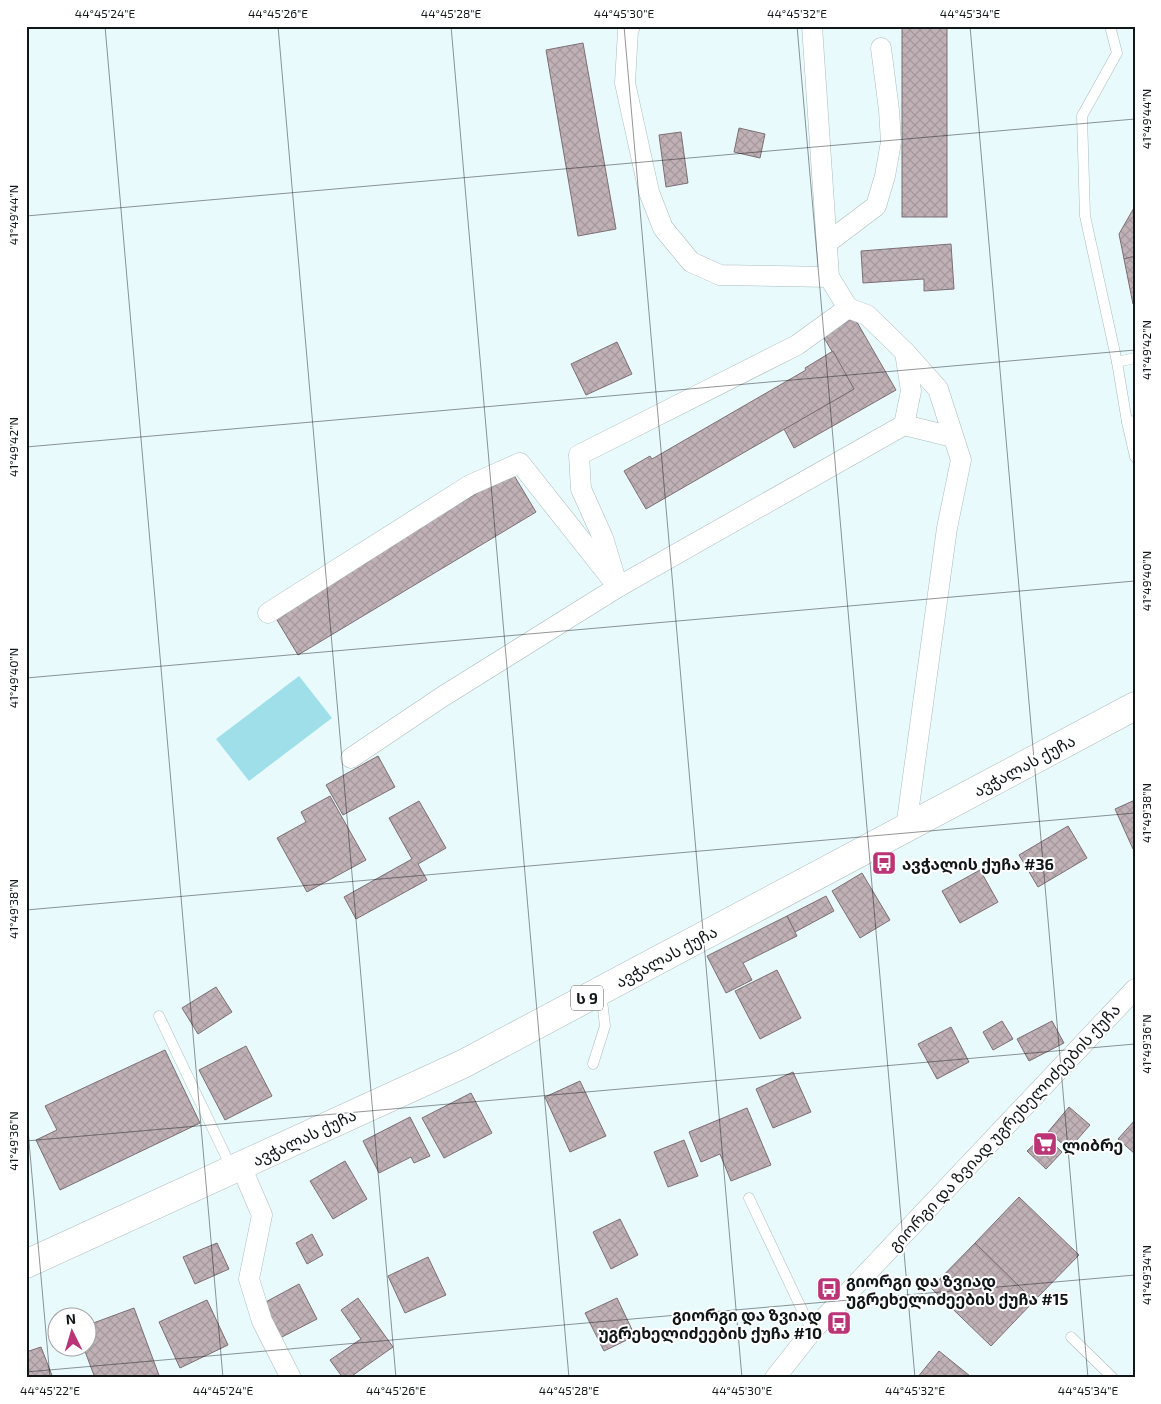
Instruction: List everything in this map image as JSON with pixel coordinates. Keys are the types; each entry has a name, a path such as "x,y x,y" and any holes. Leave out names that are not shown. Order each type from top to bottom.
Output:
{"highway":[{"name":"ავჭალას ქუჩა","path":"26,1264 463,1064 1135,706"}],"street":[{"path":"630,26 628,30 625,83 649,192 663,228 691,262 720,275 829,277"},
{"path":"812,26 829,277 848,308 867,315 905,352 938,389 961,460 947,528 906,828"},
{"path":"827,243 876,206 883,183 891,142 890,110 881,48"},
{"path":"618,587 603,538 581,489 579,455 797,345 848,308"},
{"path":"904,425 911,391 905,352"},
{"path":"351,758 442,697 618,587 904,425 953,437"},
{"path":"268,613 470,485 520,463 618,587"},
{"name":"გიორგი და ზვიად უგრეხელიძეების ქუჩა","path":"775,1378 812,1331 1135,989"},
{"path":"236,1168 262,1215 249,1279 262,1321 291,1378"}],"lane":[{"path":"1110,26 1117,53 1082,116 1085,216 1131,422 1135,457"},
{"path":"1117,362 1135,358"},
{"path":"593,1064 605,1026 601,990"},
{"path":"159,1016 236,1168"},
{"path":"748,1198 812,1331"},
{"path":"1071,1337 1113,1378"}],"shaded area":[{"path":"299,676 332,718 249,781 216,739"}],"building":[{"path":"902,26 947,26 947,217 902,217"},
{"path":"583,43 616,229 578,236 546,50"},
{"path":"739,128 765,134 760,158 734,152"},
{"path":"681,132 688,183 666,187 659,135"},
{"path":"1135,206 1135,256 1124,259 1119,234"},
{"path":"951,244 954,289 924,291 924,279 863,283 861,251"},
{"path":"1135,256 1135,304 1133,304 1124,259"},
{"path":"854,317 896,390 794,448 784,429 854,389 823,336"},
{"path":"617,342 632,374 586,395 571,364"},
{"path":"833,351 854,389 646,509 624,471 650,456 652,459 806,370 805,368"},
{"path":"512,472 536,512 298,655 274,615"},
{"path":"378,756 395,787 343,815 326,785"},
{"path":"330,796 366,860 307,892 277,838 306,822 301,812"},
{"path":"1135,800 1135,849 1133,849 1115,809"},
{"path":"419,801 446,848 418,864 427,880 356,919 344,897 412,859 389,818"},
{"path":"1068,826 1087,858 1038,887 1019,855"},
{"path":"980,870 998,902 960,923 942,891"},
{"path":"862,873 890,920 860,938 832,891"},
{"path":"826,896 834,911 795,932 787,916"},
{"path":"787,916 797,936 743,963 752,980 726,993 707,956"},
{"path":"777,970 801,1018 760,1039 735,991"},
{"path":"216,987 232,1012 198,1034 182,1008"},
{"path":"1002,1021 1013,1039 993,1050 983,1032"},
{"path":"1052,1021 1064,1043 1029,1061 1017,1039"},
{"path":"951,1027 969,1062 937,1079 918,1044"},
{"path":"246,1046 272,1096 225,1120 199,1070"},
{"path":"165,1050 200,1123 60,1190 36,1140 57,1130 45,1106"},
{"path":"793,1072 811,1112 773,1128 756,1089"},
{"path":"580,1081 606,1136 570,1152 545,1097"},
{"path":"471,1093 492,1133 444,1158 422,1118"},
{"path":"1069,1107 1090,1125 1069,1149 1048,1132"},
{"path":"747,1108 771,1165 731,1181 720,1154 701,1162 689,1132"},
{"path":"410,1117 430,1156 414,1163 411,1157 379,1173 363,1141"},
{"path":"1135,1120 1135,1154 1118,1139"},
{"path":"1044,1135 1062,1152 1046,1169 1027,1151"},
{"path":"684,1140 698,1176 668,1187 654,1152"},
{"path":"345,1161 367,1199 333,1219 310,1181"},
{"path":"1019,1197 1079,1255 1034,1301 975,1243"},
{"path":"620,1219 638,1255 611,1269 593,1232"},
{"path":"312,1234 323,1255 307,1264 296,1243"},
{"path":"217,1243 229,1269 195,1284 183,1257"},
{"path":"975,1243 1034,1301 991,1346 931,1288"},
{"path":"428,1257 446,1295 405,1313 388,1276"},
{"path":"299,1284 317,1319 280,1338 262,1304"},
{"path":"358,1298 393,1347 349,1378 343,1378 330,1360 361,1339 341,1310"},
{"path":"617,1298 635,1336 604,1351 585,1313"},
{"path":"207,1300 228,1345 180,1368 159,1322"},
{"path":"134,1308 160,1378 95,1378 87,1356 98,1356 98,1321"},
{"path":"41,1347 53,1378 26,1378 26,1352"},
{"path":"939,1351 970,1376 968,1378 917,1378"}],"place":[{"name":"ავჭალის ქუჩა #36","path":"884,863"},
{"name":"ლიბრე","path":"1045,1144"},
{"name":"გიორგი და ზვიად უგრეხელიძეების ქუჩა #15","path":"829,1289"},
{"name":"გიორგი და ზვიად უგრეხელიძეების ქუჩა #10","path":"839,1323"}]}
